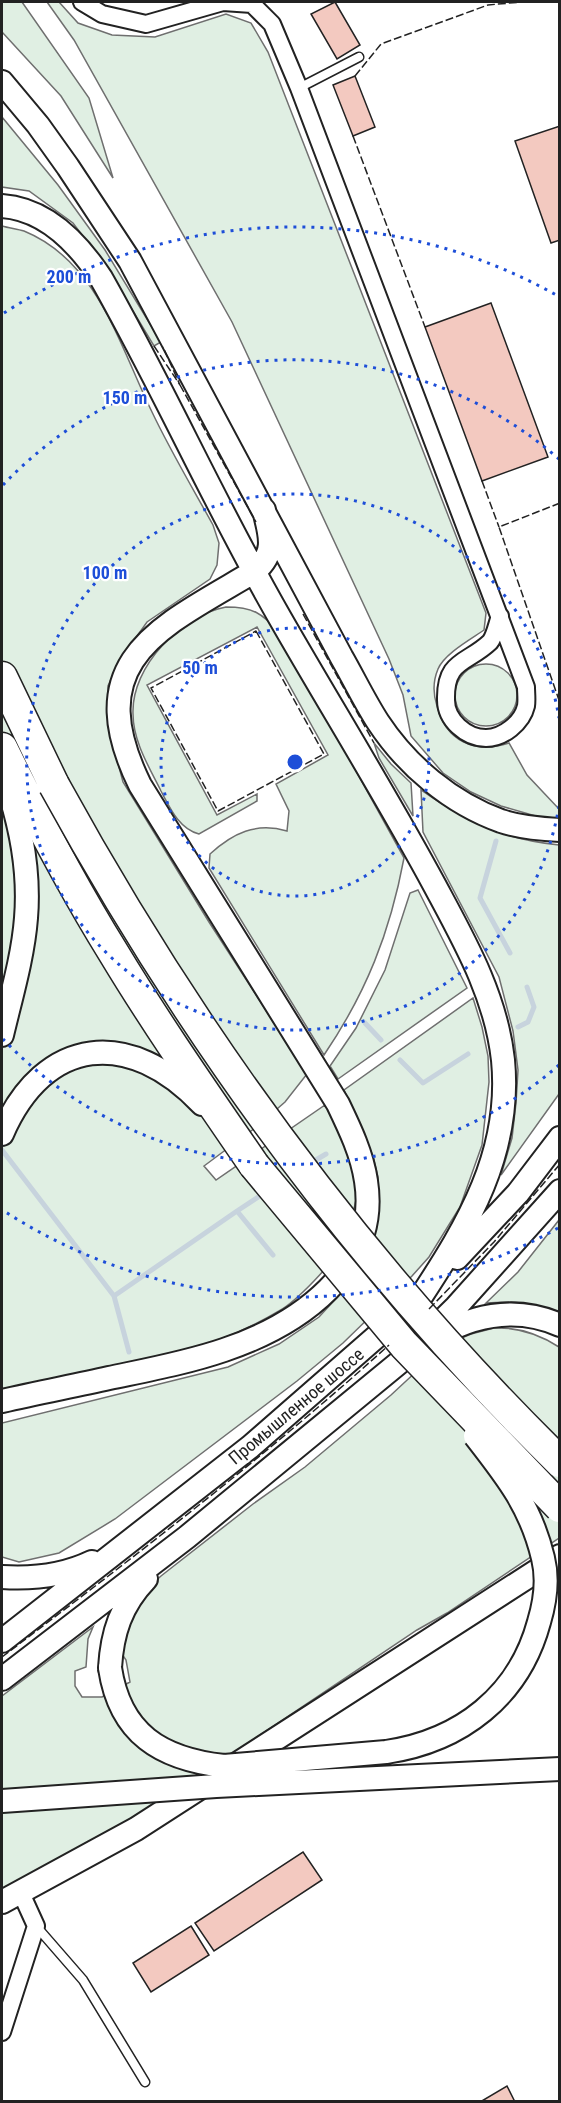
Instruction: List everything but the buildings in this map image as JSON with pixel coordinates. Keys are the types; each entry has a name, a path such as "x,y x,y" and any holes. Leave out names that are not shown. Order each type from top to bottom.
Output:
{"highway":[{"path":"2,677 49,775 95,861 143,940 243,1092 296,1164 383,1273 472,1374 560,1462"},
{"path":"2,748 28,802 112,951 177,1053 254,1165 403,1353 560,1508"}],"main road":[{"path":"2,82 38,125 130,261 308,595 378,722 395,746 416,769 469,807 502,821 535,828 560,830"},
{"path":"2,206 30,213 52,224 87,257 114,302 278,614 414,847 469,949 484,983 498,1030 503,1062 500,1126 494,1160 465,1226 420,1298"},
{"path":"2,1401 195,1359 225,1350 260,1335 298,1315 337,1280 350,1264 360,1245 366,1224 368,1203 366,1181 361,1155 338,1104 140,785 124,747 119,705 122,684 129,666 141,647 158,632 264,564 270,549 270,541 264,510"},
{"path":"216,594 226,582 232,565 234,552 232,528"},
{"path":"255,571 267,568 281,570 308,595"},
{"path":"216,594 231,590 248,592 262,598 278,614"},
{"path":"2,770 17,817 26,879 26,918 2,1035"},
{"path":"2,1134 9,1117 24,1093 36,1080 70,1058 108,1052 133,1057 148,1063 186,1087 254,1165"},
{"name":"Промышленное шоссе","path":"2,1641 250,1447 420,1298 518,1193 560,1138"},
{"name":"Промышленное шоссе","path":"2,1679 186,1537 346,1408 403,1353 456,1307 560,1191"},
{"path":"186,1537 124,1606 115,1626 111,1648 110,1668 113,1686 121,1705 130,1721 143,1736 161,1750 199,1763 224,1766 408,1749 430,1742 462,1726 505,1690 527,1657 542,1614 544,1561 529,1514 517,1491 403,1353 455,1326 499,1313 544,1318 560,1325"},
{"path":"2,1577 39,1577 63,1573 84,1566 120,1548"},
{"path":"11,1898 136,1829 560,1556"},
{"path":"2,1801 216,1786 560,1769"}],"street":[{"path":"82,2 102,14 146,24 224,2 252,4 272,24 300,88 500,616 526,687 526,706 518,721 505,734 485,738 468,733 454,723 446,703 447,683 455,665 491,640 500,616"},
{"path":"2,2032 36,1926 11,1898"}],"lane":[{"path":"300,88 359,57"},
{"path":"36,1926 82,1980 145,2082"}],"green space":[{"path":"2,2 22,2 89,98 113,178 61,96 2,32"},
{"path":"47,2 59,2 78,23 112,35 155,37 226,14 251,23 268,52 486,613 484,630 452,652 438,669 434,692 441,718 447,728 463,742 484,747 509,743 527,775 559,809 559,819 539,817 501,806 471,792 443,773 411,736 403,695 389,659 232,322 74,40"},
{"path":"2,117 58,185 105,250 161,342 154,346 107,268 73,223 29,191 2,187"},
{"path":"2,226 24,231 49,245 71,263 89,284 117,334 159,426 213,525 219,543 217,565 210,579 147,622 120,660 108,686 108,726 123,782 209,922 307,1074 285,1102 255,1128 204,1166 216,1180 325,1105 348,1149 354,1173 356,1198 344,1241 337,1254 304,1291 279,1311 214,1342 179,1353 109,1371 2,1391"},
{"path":"226,607 243,608 256,612 268,620 280,633 404,858 384,937 352,1009 324,1055 209,868 210,854 236,835 265,828 287,831 289,811 276,784 328,755 257,627 147,685 217,815 257,794 257,801 199,834 186,828 172,811 147,763 136,734 133,714 135,696 140,678 150,661 162,646 193,620"},
{"path":"480,664 492,664 508,673 515,683 517,695 515,707 508,717 492,726 480,726 469,721 460,712 455,701 455,689 460,678 469,669"},
{"path":"374,743 411,783 413,816 379,758"},
{"path":"421,790 454,811 486,827 520,838 559,845 559,1094 501,1175 512,1138 516,1103 518,1070 513,1031 499,977 423,832"},
{"path":"418,890 467,988 338,1079 330,1066 356,1028 385,970 410,893"},
{"path":"473,998 488,1056 489,1082 482,1145 460,1207 429,1257 343,1343 297,1381 115,1519 59,1553 19,1562 2,1557 2,1423 228,1367 279,1344 319,1317 342,1292 359,1265 375,1232 378,1216 378,1177 373,1156 344,1090"},
{"path":"559,1220 559,1313 523,1303 486,1303 518,1272"},
{"path":"494,1328 528,1332 559,1347 559,1538 147,1811 2,1890 2,1696 93,1627 88,1639 86,1667 75,1671 75,1686 82,1697 102,1697 130,1682 126,1660 118,1648 138,1597 161,1576 253,1504 305,1467 391,1395 433,1356 452,1342"}],"waterway":[{"path":"496,841 480,898 510,953"},
{"path":"518,1027 528,1022 534,1007 527,987"},
{"path":"365,1023 381,1040"},
{"path":"400,1060 423,1083 468,1054"},
{"path":"2,1150 114,1296 129,1352"},
{"path":"309,1164 326,1154"},
{"path":"237,1211 266,1192"},
{"path":"114,1296 237,1211 273,1255"}],"fence":[{"path":"355,76 381,44 488,5 521,2"},
{"path":"353,136 425,327"},
{"path":"154,346 180,385 163,347"},
{"path":"180,385 256,522"},
{"path":"482,481 499,527"},
{"path":"560,503 499,527 560,703"},
{"path":"303,614 374,743"},
{"path":"256,631 324,754 218,811 151,688 256,631"},
{"path":"429,1309 494,1242 560,1164"},
{"path":"2,1657 150,1544 247,1466 389,1345"}]}
